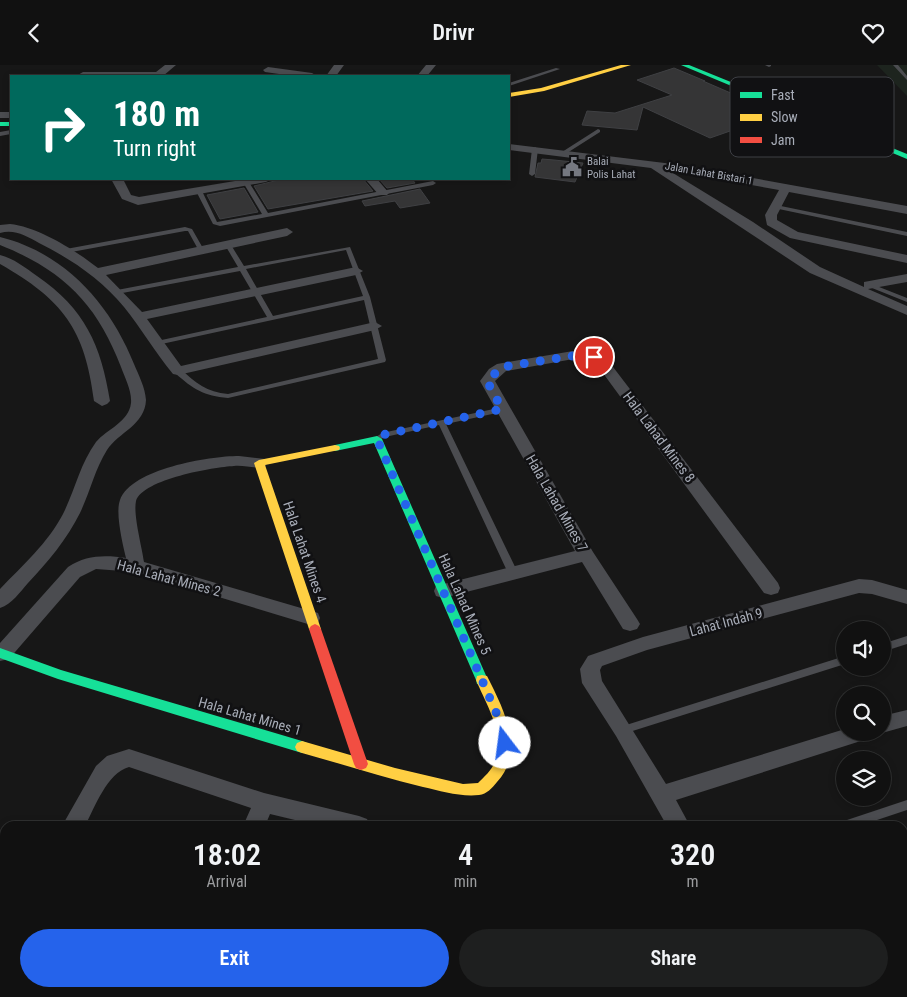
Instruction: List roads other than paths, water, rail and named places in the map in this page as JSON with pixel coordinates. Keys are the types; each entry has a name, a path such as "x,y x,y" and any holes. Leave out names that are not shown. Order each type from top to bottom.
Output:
{"main road":[{"path":"510,94 602,65"},
{"path":"532,86 619,66 637,65"},
{"path":"672,65 695,66 730,80"},
{"path":"510,94 542,90 619,66"},
{"path":"695,66 730,81"},
{"path":"894,146 907,151"},
{"path":"894,151 907,157"},
{"path":"259,463 377,439"},
{"name":"Hala Lahad Mines 5","path":"377,439 505,733 506,753 501,769 493,780"},
{"name":"Hala Lahat Mines 4","path":"259,463 361,764"},
{"name":"Hala Lahat Mines 1","path":"1,653 58,674 361,764 463,790 481,789 493,780"}],"street":[{"path":"83,75 158,75 171,65"},
{"path":"423,75 431,65"},
{"path":"268,70 305,75"},
{"name":"Jalan Lahat Bistari 1","path":"510,147 649,163 907,210"},
{"path":"649,163 749,225 815,270 907,311"},
{"path":"118,180 126,197 138,201 245,181"},
{"path":"372,180 383,193"},
{"path":"786,187 771,215 771,222 794,235 907,259"},
{"path":"0,229 13,226 66,251 95,273 117,292 178,371 375,326"},
{"path":"95,273 287,232"},
{"path":"0,241 50,264 88,294 108,321 125,357 138,399 137,409 131,417 101,446 66,523 29,570 0,601"},
{"path":"0,259 48,291 70,313 86,337 96,367 102,401"},
{"path":"138,317 356,271"},
{"path":"869,285 907,278"},
{"name":"Hala Lahad Mines 8","path":"487,381 502,367 579,355 594,357 605,366 772,588"},
{"name":"Hala Lahad Mines 7","path":"487,381 586,555 630,624"},
{"path":"136,567 128,502 134,491 163,477 189,468 234,460 259,463"},
{"path":"442,591 586,555"},
{"name":"Hala Lahat Mines 2","path":"1,653 81,566 92,562 111,562 136,567 311,618"},
{"name":"Lahat Indah 9","path":"623,730 592,683 590,669 595,661 643,644 859,586 872,587 907,597"},
{"path":"891,722 907,718"},
{"path":"623,730 663,795 676,821"},
{"path":"663,795 836,741"},
{"path":"76,821 104,772 115,761 129,758 264,803 338,821"},
{"path":"256,821 264,803"}],"lane":[{"path":"895,65 907,79"},
{"path":"510,85 558,69"},
{"path":"565,152 598,131"},
{"path":"532,174 532,159 535,149"},
{"path":"245,181 266,215"},
{"path":"199,191 217,224 433,183"},
{"path":"776,207 907,234"},
{"path":"66,251 185,229 190,230 201,250"},
{"path":"228,245 271,318"},
{"path":"117,292 347,247 375,326 382,361 228,396 212,395 196,388 178,371"},
{"path":"869,285 907,300"},
{"path":"157,343 366,297"},
{"path":"377,439 382,435 502,409"},
{"path":"441,422 513,573"},
{"path":"891,645 907,640"},
{"path":"623,730 836,663"},
{"path":"860,821 907,805"}],"place":[{"name":"Balai Polis Lahat","path":"572,167"}]}
